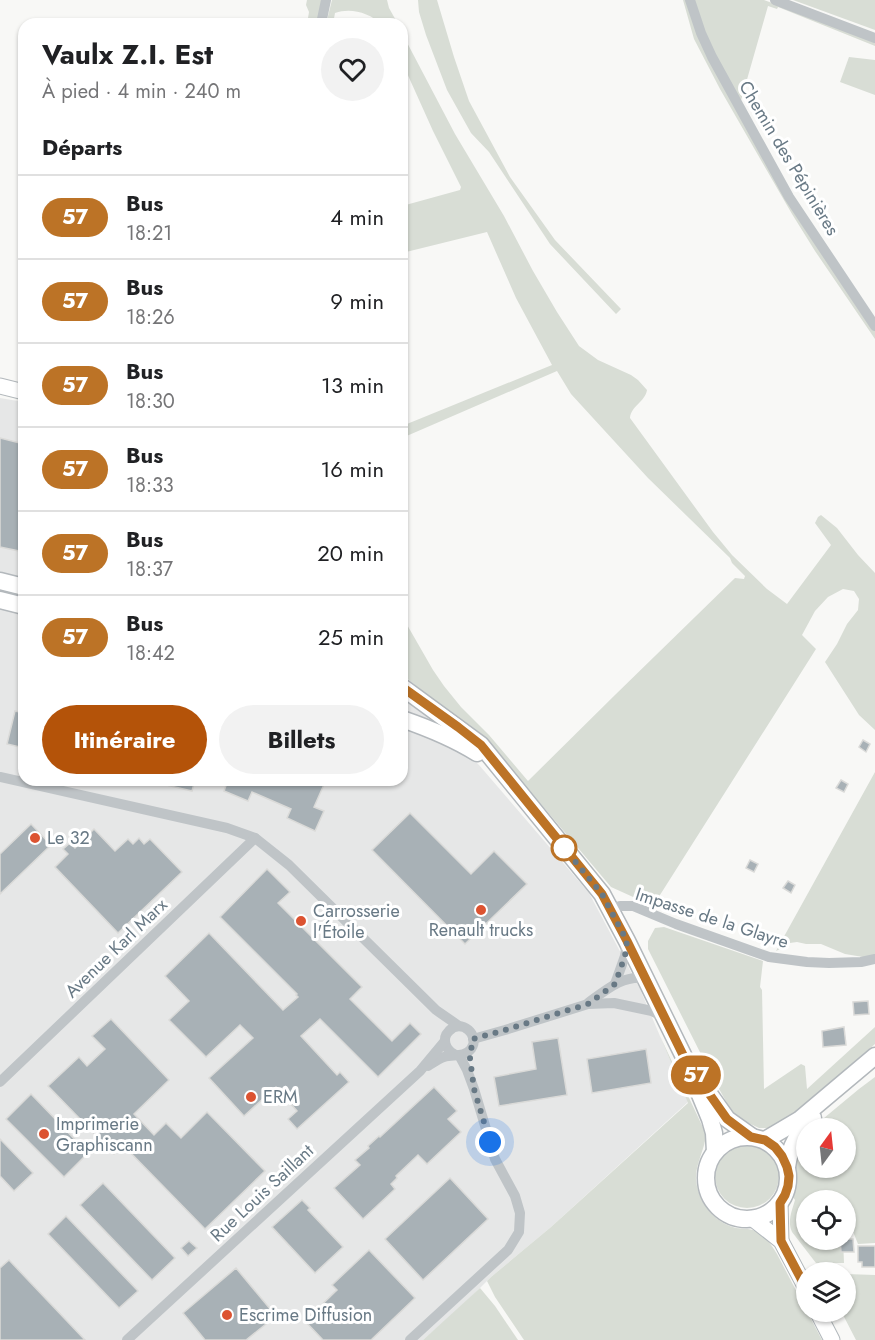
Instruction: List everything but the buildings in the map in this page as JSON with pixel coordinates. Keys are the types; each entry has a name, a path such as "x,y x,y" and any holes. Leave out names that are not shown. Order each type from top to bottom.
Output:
{"main road":[{"path":"0,581 18,586"},
{"path":"0,600 18,604"},
{"path":"408,691 481,745 602,894 686,1061 710,1119 714,1133 715,1152"},
{"path":"408,721 466,746 497,767"},
{"path":"686,1061 727,1119 758,1138 775,1147 787,1167 788,1186 780,1203 772,1211 753,1219 739,1218 726,1213 715,1204 708,1192 706,1178 708,1164 715,1152 725,1142 738,1137 758,1138 799,1120 869,1061"},
{"path":"787,1167 789,1155 800,1132 869,1061"}],"street":[{"path":"322,18 326,0"},
{"name":"Chemin des Pépinières","path":"690,0 700,33 712,57 789,197 875,326"},
{"path":"775,0 875,38"},
{"path":"0,387 18,391"},
{"path":"0,777 18,781"},
{"path":"40,786 227,828 255,838 289,865 436,1010 463,1031 472,1047 470,1050 474,1089"},
{"name":"Avenue Karl Marx","path":"0,1082 255,838"},
{"name":"Impasse de la Glayre","path":"611,909 633,906 769,957 829,963 875,959"},
{"path":"615,984 625,956 627,941"},
{"path":"588,1004 615,984 635,977 645,978"},
{"path":"410,1340 508,1250 519,1232 520,1213 515,1196 495,1159 467,1070 457,1055 447,1049 445,1041 447,1034 463,1031 505,1030 588,1004 614,1003 652,1011 665,1018"},
{"name":"Rue Louis Saillant","path":"127,1340 420,1071 445,1041"},
{"path":"457,1055 470,1050"},
{"name":"Rue Louis Saillant","path":"420,1071 443,1057 457,1055"},
{"path":"780,1203 781,1241"},
{"path":"753,1219 781,1241 796,1269"},
{"path":"823,1322 832,1340"}],"shaded area":[{"path":"307,0 322,0 319,18 308,18 309,12 306,5"},
{"path":"332,0 387,0 395,18 373,18 353,11 341,11 335,13 334,18 328,18"},
{"path":"418,0 437,0 469,101 510,177 555,240 621,309 616,314 550,244 489,152 471,133 447,90 426,35"},
{"path":"683,0 687,0 724,85 875,329 875,339 792,214 720,89 694,39"},
{"path":"694,0 764,0 875,41 875,46 778,7 777,9 768,6 740,104 707,42"},
{"path":"793,0 875,0 875,30"},
{"path":"408,44 455,134 557,312 579,346 598,360 631,375 647,390 630,418 732,555 767,589 787,604 831,545 815,523 821,515 837,528 875,573 875,730 859,715 825,662 858,610 859,599 854,591 843,589 828,597 815,611 802,635 816,649 653,906 611,887 484,739 421,692 408,679 408,626 444,686 528,781 735,578 744,579 745,576 730,558 648,478 571,394 557,371 408,435 408,424 552,365 516,298 487,232 408,252 408,204 460,190 461,187 408,75"},
{"path":"849,57 875,60 875,95 840,82"},
{"path":"0,398 18,401 18,786 408,786 408,694 479,765 589,893 640,989 688,1102 423,1340 0,1340"},
{"path":"875,772 875,957 845,954 821,944 797,942 790,943 776,951"},
{"path":"664,927 763,961 760,987 762,990 764,1089 801,1064 805,1066 807,1089 875,1027 875,1044 794,1114 770,1128 759,1128 740,1119 733,1114 713,1078 648,949 648,941 655,928"},
{"path":"660,1036 706,1134 696,1174 700,1196 708,1210 721,1221 736,1228 754,1230 767,1240 796,1290 796,1322 813,1322 822,1340 524,1340 487,1281 551,1227 688,1103"},
{"path":"875,1077 875,1243 858,1244 856,1239 856,1190 796,1190 796,1237 792,1232 790,1216 795,1200 793,1197 797,1178 856,1178 856,1118 824,1118"},
{"path":"747,1144 765,1150 773,1158 779,1176 773,1194 765,1202 747,1208 729,1202 721,1194 715,1176 721,1158 729,1150"},
{"path":"806,1250 843,1250 844,1262 815,1262"},
{"path":"856,1274 875,1275 875,1340 856,1340 847,1322 856,1322"},
{"path":"480,1288 518,1340 423,1340"}],"bus line":[{"name":"57","path":"408,691 481,745 602,894 686,1061 727,1119 751,1137 765,1140 782,1156 789,1176 785,1195 780,1203 781,1241 796,1268"}],"place":[{"name":"Le 32","path":"35,838"},
{"name":"Renault trucks","path":"481,910"},
{"name":"Carrosserie l'Étoile","path":"301,921"},
{"name":"ERM","path":"251,1097"},
{"name":"Imprimerie Graphiscann","path":"44,1134"},
{"name":"Escrime Diffusion","path":"227,1315"}],"route":[{"path":"490,1142 474,1089 470,1058 473,1039 588,1004 615,984 625,956 627,941 611,909 602,894 564,848"}]}
